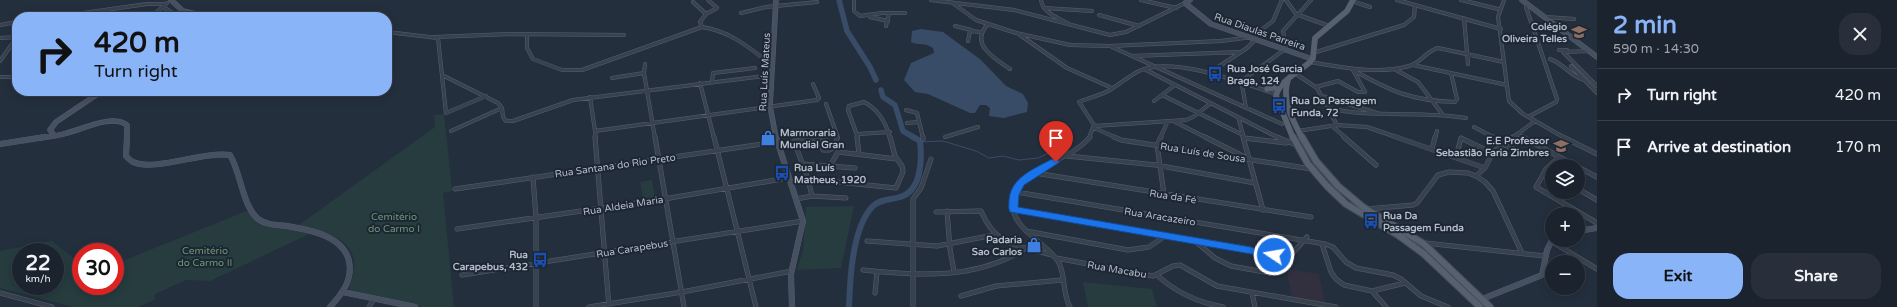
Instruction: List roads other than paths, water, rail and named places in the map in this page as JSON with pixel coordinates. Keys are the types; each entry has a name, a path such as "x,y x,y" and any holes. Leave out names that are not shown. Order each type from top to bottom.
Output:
{"main road":[{"path":"1185,3 1190,0"},
{"path":"1522,0 1597,57"},
{"path":"1277,90 1311,60 1315,38 1349,9 1352,1"},
{"path":"170,2 183,12"},
{"name":"Rua Luís Mateus","path":"776,3 770,106 771,120 776,142 803,221"},
{"name":"Rua Diaulas Parreira","path":"1185,3 1210,24 1285,49 1311,60"},
{"path":"1288,80 1284,88 1298,131 1310,154 1325,172 1345,193 1366,209 1423,243 1490,307"},
{"path":"1265,89 1277,90 1286,97"},
{"path":"1277,90 1292,144 1327,186 1346,204 1424,254 1480,307"},
{"path":"54,135 50,130 56,122 95,96"},
{"path":"0,144 70,133 106,122 121,121 127,124 126,156 131,161 152,164 208,154 225,153 230,155 251,210 257,220 264,224 325,235 342,245 350,259 350,270 344,292 330,307"},
{"path":"1301,153 1308,156 1310,154"},
{"path":"1308,164 1315,164 1325,172"},
{"path":"792,307 792,271 803,221"},
{"path":"1382,226 1413,241 1423,243"},
{"path":"1585,230 1597,228"},
{"path":"1482,299 1540,277 1543,273 1545,256"},
{"path":"344,292 410,307"}],"street":[{"path":"702,27 700,22 706,14 716,8 708,0"},
{"path":"854,0 853,10 862,17 889,13 905,13"},
{"path":"931,0 954,4 1014,10 1110,35 1123,34 1185,3"},
{"path":"964,5 965,0"},
{"path":"1041,0 1044,8 1049,13 1071,26"},
{"path":"1141,0 1176,8"},
{"path":"1209,73 1241,52 1254,38 1273,22 1282,0"},
{"path":"1286,0 1298,15 1329,26"},
{"path":"1240,84 1285,49 1283,31 1311,0"},
{"path":"1397,0 1501,29"},
{"path":"1461,0 1498,9"},
{"path":"1504,0 1498,9 1497,17 1501,29 1510,103 1535,122 1597,154"},
{"path":"1352,1 1370,7"},
{"path":"156,12 170,2"},
{"path":"91,12 170,2"},
{"path":"693,2 706,14"},
{"path":"741,13 776,3 817,2"},
{"path":"954,4 972,18 988,24 1016,33 1079,46 1110,46 1254,38"},
{"path":"1313,52 1404,25 1414,18 1415,5"},
{"path":"1527,5 1526,7 1556,98 1556,102 1528,117"},
{"path":"162,7 169,12"},
{"path":"1044,8 1092,11"},
{"path":"886,26 889,13"},
{"path":"1099,15 1139,26"},
{"path":"870,17 888,21"},
{"path":"1546,17 1574,19"},
{"path":"1464,18 1468,64"},
{"path":"0,25 12,23"},
{"path":"988,24 981,32 980,39 983,47 1010,69"},
{"path":"955,26 981,32"},
{"path":"528,36 526,40 529,56 532,59 562,70 572,71 582,70 702,27 717,29 729,35 753,50 773,66"},
{"path":"968,41 971,30"},
{"path":"392,33 435,37 512,34 528,36 624,35"},
{"path":"1016,33 1067,68 1112,88"},
{"path":"0,38 12,37"},
{"path":"435,37 439,40 446,113 486,96"},
{"path":"0,61 12,44"},
{"path":"1110,46 1282,124"},
{"path":"1413,65 1435,48 1504,62"},
{"path":"1558,50 1592,52"},
{"path":"1130,56 1241,52"},
{"path":"1592,52 1563,52 1597,86"},
{"path":"1550,59 1560,62 1574,77 1584,80"},
{"path":"1311,60 1352,69 1391,68 1413,65 1507,85"},
{"path":"645,64 644,73 664,199 674,242 684,307"},
{"path":"1571,66 1597,93"},
{"path":"1094,127 1078,102 1112,88 1144,69 1156,67 1182,68 1209,73 1240,84 1277,90"},
{"path":"710,82 713,73 755,68"},
{"path":"1391,68 1416,80 1443,115"},
{"path":"1144,69 1292,144"},
{"path":"1316,87 1338,81 1358,92 1365,92 1352,69"},
{"path":"1352,69 1392,91 1415,98 1432,101 1457,101 1451,73"},
{"path":"612,78 644,73"},
{"path":"442,74 501,105 503,117 506,121 513,121 562,102 590,97 700,83 772,76"},
{"path":"1296,74 1316,87 1336,125"},
{"path":"0,77 12,77"},
{"path":"700,83 756,307"},
{"path":"595,130 818,99 813,84"},
{"path":"1240,84 1246,108"},
{"path":"1154,101 1175,85"},
{"path":"1162,95 1244,136 1292,144"},
{"path":"1322,96 1383,115"},
{"path":"590,97 595,130 600,208 609,305"},
{"path":"808,179 896,188 903,172 902,166 897,159 891,144 890,132 886,123 870,105 864,102 849,106 848,110 850,120 858,134 860,144 859,154"},
{"path":"1094,127 1189,119 1211,103"},
{"path":"819,138 824,150 835,148 838,140 826,104"},
{"path":"451,131 502,108"},
{"path":"1328,108 1353,114 1443,115 1466,118"},
{"path":"906,110 917,113 923,139"},
{"path":"1238,117 1262,210"},
{"path":"1164,194 1162,166 1157,145 1168,121"},
{"path":"1173,121 1248,158"},
{"path":"907,123 919,122"},
{"path":"1476,176 1485,168 1492,153 1535,122"},
{"path":"1298,131 1336,125 1372,129 1485,168"},
{"path":"1332,126 1376,165"},
{"path":"945,137 978,127"},
{"path":"1070,307 1066,300 1060,266 1054,257 1026,232 1018,222 1013,210 1013,201 1023,180 1067,156 1087,140 1094,127"},
{"name":"Rua Luís de Sousa","path":"1094,127 1116,138 1248,158 1313,170"},
{"path":"1474,127 1528,156"},
{"path":"1432,149 1436,131"},
{"path":"858,134 890,132"},
{"path":"1517,134 1563,159"},
{"path":"812,196 808,179 794,141 837,135"},
{"path":"1456,157 1461,138 1492,153"},
{"name":"Rua Santana do Rio Preto","path":"455,189 776,142"},
{"path":"830,166 838,152 897,159"},
{"path":"1067,156 1162,166 1255,183"},
{"path":"913,307 913,199 921,188 930,159"},
{"path":"802,164 855,168"},
{"path":"1585,170 1596,176"},
{"path":"1545,171 1536,186 1545,193"},
{"path":"1366,209 1413,205 1420,199 1434,179 1442,173 1462,172 1476,176 1493,191 1522,253"},
{"name":"Rua da Fé","path":"1034,173 1311,217"},
{"path":"533,177 536,218 536,307"},
{"name":"Rua Aldeia Maria","path":"457,229 664,199 788,178"},
{"name":"Rua Aracazeiro","path":"1016,192 1306,239 1322,244"},
{"path":"1585,194 1597,200"},
{"path":"796,199 812,196 846,198"},
{"path":"1556,199 1597,223"},
{"path":"1013,210 1194,240 1289,258"},
{"path":"947,211 949,244 954,272"},
{"path":"867,242 912,246 937,246 994,235 986,225 981,211 936,212"},
{"name":"Rua Carapebus","path":"462,275 803,221"},
{"path":"1026,232 1134,251 1148,247 1164,236"},
{"name":"Rua Macabu","path":"994,235 1007,242 1054,257 1148,275 1157,275 1172,266 1178,265 1185,267 1210,284 1252,293 1336,307"},
{"path":"1194,240 1217,260 1241,268 1272,273 1289,258 1306,239"},
{"path":"1423,243 1545,256"},
{"path":"1322,244 1331,272 1336,279 1347,286 1372,291 1405,283"},
{"path":"1322,244 1333,247 1346,262 1356,268 1393,275 1425,298 1448,307"},
{"path":"1563,247 1597,269"},
{"path":"863,270 930,275 954,272 995,264 1014,256 1026,248"},
{"path":"589,307 609,305 792,271"},
{"path":"875,293 877,272"},
{"path":"1157,275 1174,290 1187,298 1202,303 1223,307"},
{"path":"961,296 996,286 1062,280"},
{"path":"1372,291 1386,307"},
{"path":"0,293 52,307"},
{"path":"1252,293 1255,307"},
{"path":"369,307 374,298"}],"water":[{"path":"921,29 943,32 981,60 1006,86 1023,94 1028,103 1027,112 1004,118 989,116 990,108 986,105 980,105 975,113 970,113 928,94 915,92 904,80 911,63 934,53 933,48 930,46 911,42 912,31"}],"waterway":[{"path":"839,0 847,31 870,67 876,80"},
{"path":"881,90 883,97 895,105 903,131 915,138"},
{"path":"849,307 853,255 856,241 865,216 878,202 907,194 917,181 921,148 920,141 913,137"},
{"path":"920,142 943,141 976,151 989,158 1003,156 1019,160 1038,158 1053,151 1064,141"}],"place":[{"name":"Colégio Oliveira Telles","path":"1579,32"},
{"name":"Rua José Garcia Braga, 124","path":"1215,74"},
{"name":"Rua Da Passagem Funda, 72","path":"1279,106"},
{"name":"Marmoraria Mundial Gran","path":"768,138"},
{"name":"E.E Professor Sebastião Faria Zimbres","path":"1561,146"},
{"name":"Rua Luís Matheus, 1920","path":"782,173"},
{"name":"Rua Da Passagem Funda","path":"1371,221"},
{"name":"Padaria Sao Carlos","path":"1034,245"},
{"name":"Rua Carapebus, 432","path":"540,260"}],"park label":[{"name":"Cemitério do Carmo I","path":"394,222"},
{"name":"Cemitério do Carmo II","path":"205,256"}]}
